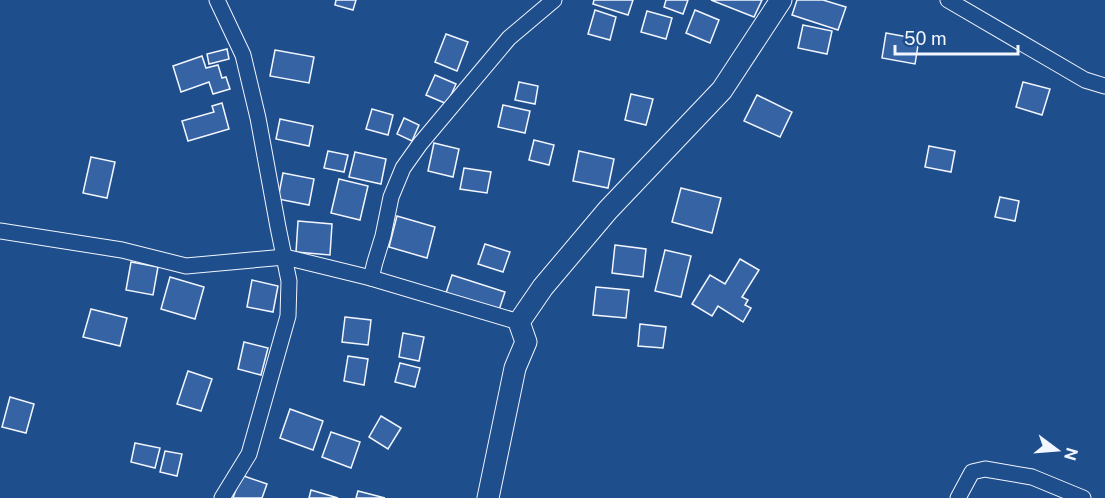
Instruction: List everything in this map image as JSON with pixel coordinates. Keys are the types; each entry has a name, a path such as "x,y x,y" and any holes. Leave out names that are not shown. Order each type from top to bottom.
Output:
{"main road":[{"path":"488,498 515,368 526,342 519,322 543,287 608,210 722,90 781,0"}],"street":[{"path":"217,0 243,55 258,118 289,281 288,316 249,454 222,498"},
{"path":"371,278 391,197 403,168 420,144 509,38 554,0"},
{"path":"948,0 1085,80 1105,86"},
{"path":"0,231 122,250 186,266 285,257 371,278 519,322"},
{"path":"958,498 972,472 985,469 1032,477 1083,498"}],"building":[{"path":"336,0 356,0 353,10 335,5"},
{"path":"594,0 633,0 628,15 593,4"},
{"path":"666,0 688,0 683,14 664,7"},
{"path":"711,0 762,0 754,17"},
{"path":"797,0 823,0 846,7 838,30 792,15"},
{"path":"595,10 616,17 610,40 588,34"},
{"path":"695,10 719,20 710,43 686,33"},
{"path":"647,11 672,18 666,39 641,32"},
{"path":"803,25 832,31 827,54 798,48"},
{"path":"886,33 919,39 915,64 882,58"},
{"path":"446,34 468,42 457,71 435,62"},
{"path":"227,49 229,59 209,64 207,54"},
{"path":"275,50 314,57 309,83 270,76"},
{"path":"202,56 206,68 218,65 222,78 226,77 230,89 213,94 209,82 181,92 173,66"},
{"path":"435,75 456,84 447,104 426,95"},
{"path":"519,82 538,86 535,104 515,100"},
{"path":"1023,82 1050,89 1042,115 1016,107"},
{"path":"631,94 653,99 646,125 625,120"},
{"path":"757,95 792,112 780,137 744,121"},
{"path":"222,103 229,129 188,141 182,121 214,112 212,106"},
{"path":"503,105 530,111 525,133 498,127"},
{"path":"372,109 393,115 388,135 366,129"},
{"path":"404,118 419,125 412,141 397,134"},
{"path":"280,119 313,126 309,146 276,139"},
{"path":"534,140 554,145 549,165 529,160"},
{"path":"434,143 459,149 453,177 428,171"},
{"path":"929,146 955,151 951,172 925,167"},
{"path":"328,151 348,155 344,172 324,168"},
{"path":"579,151 614,159 608,188 573,181"},
{"path":"355,152 386,159 381,184 349,177"},
{"path":"91,157 115,162 107,198 83,193"},
{"path":"464,168 491,172 487,193 460,189"},
{"path":"283,173 314,179 309,205 278,199"},
{"path":"339,179 368,186 360,220 331,213"},
{"path":"681,188 721,198 712,233 672,222"},
{"path":"1000,197 1019,201 1015,221 995,217"},
{"path":"397,216 435,227 427,258 389,247"},
{"path":"298,221 332,224 330,255 296,252"},
{"path":"485,244 510,252 503,272 478,264"},
{"path":"615,245 646,249 643,277 612,273"},
{"path":"665,250 691,256 681,297 655,291"},
{"path":"740,259 759,270 742,297 748,300 745,305 751,308 743,322 718,306 712,316 692,304 710,275 725,284"},
{"path":"131,262 158,267 153,295 126,290"},
{"path":"452,275 505,292 499,310 446,293"},
{"path":"170,277 204,287 195,319 161,309"},
{"path":"252,280 278,286 273,312 247,307"},
{"path":"596,287 629,290 626,318 593,315"},
{"path":"91,309 127,318 120,346 83,337"},
{"path":"345,317 371,320 368,345 342,342"},
{"path":"640,324 666,327 663,348 638,346"},
{"path":"403,333 424,337 419,361 399,357"},
{"path":"244,342 268,348 261,375 238,369"},
{"path":"348,356 368,359 364,385 344,381"},
{"path":"400,363 420,368 415,387 395,382"},
{"path":"188,371 212,379 201,411 177,404"},
{"path":"10,397 34,404 26,433 2,427"},
{"path":"290,409 323,421 313,450 280,438"},
{"path":"381,416 401,428 388,449 369,437"},
{"path":"331,432 360,442 351,468 322,457"},
{"path":"135,443 160,448 155,468 131,462"},
{"path":"165,451 182,454 177,476 160,472"},
{"path":"241,475 267,484 262,498 233,498"},
{"path":"311,490 338,498 309,498"},
{"path":"358,491 385,498 356,498"}]}
